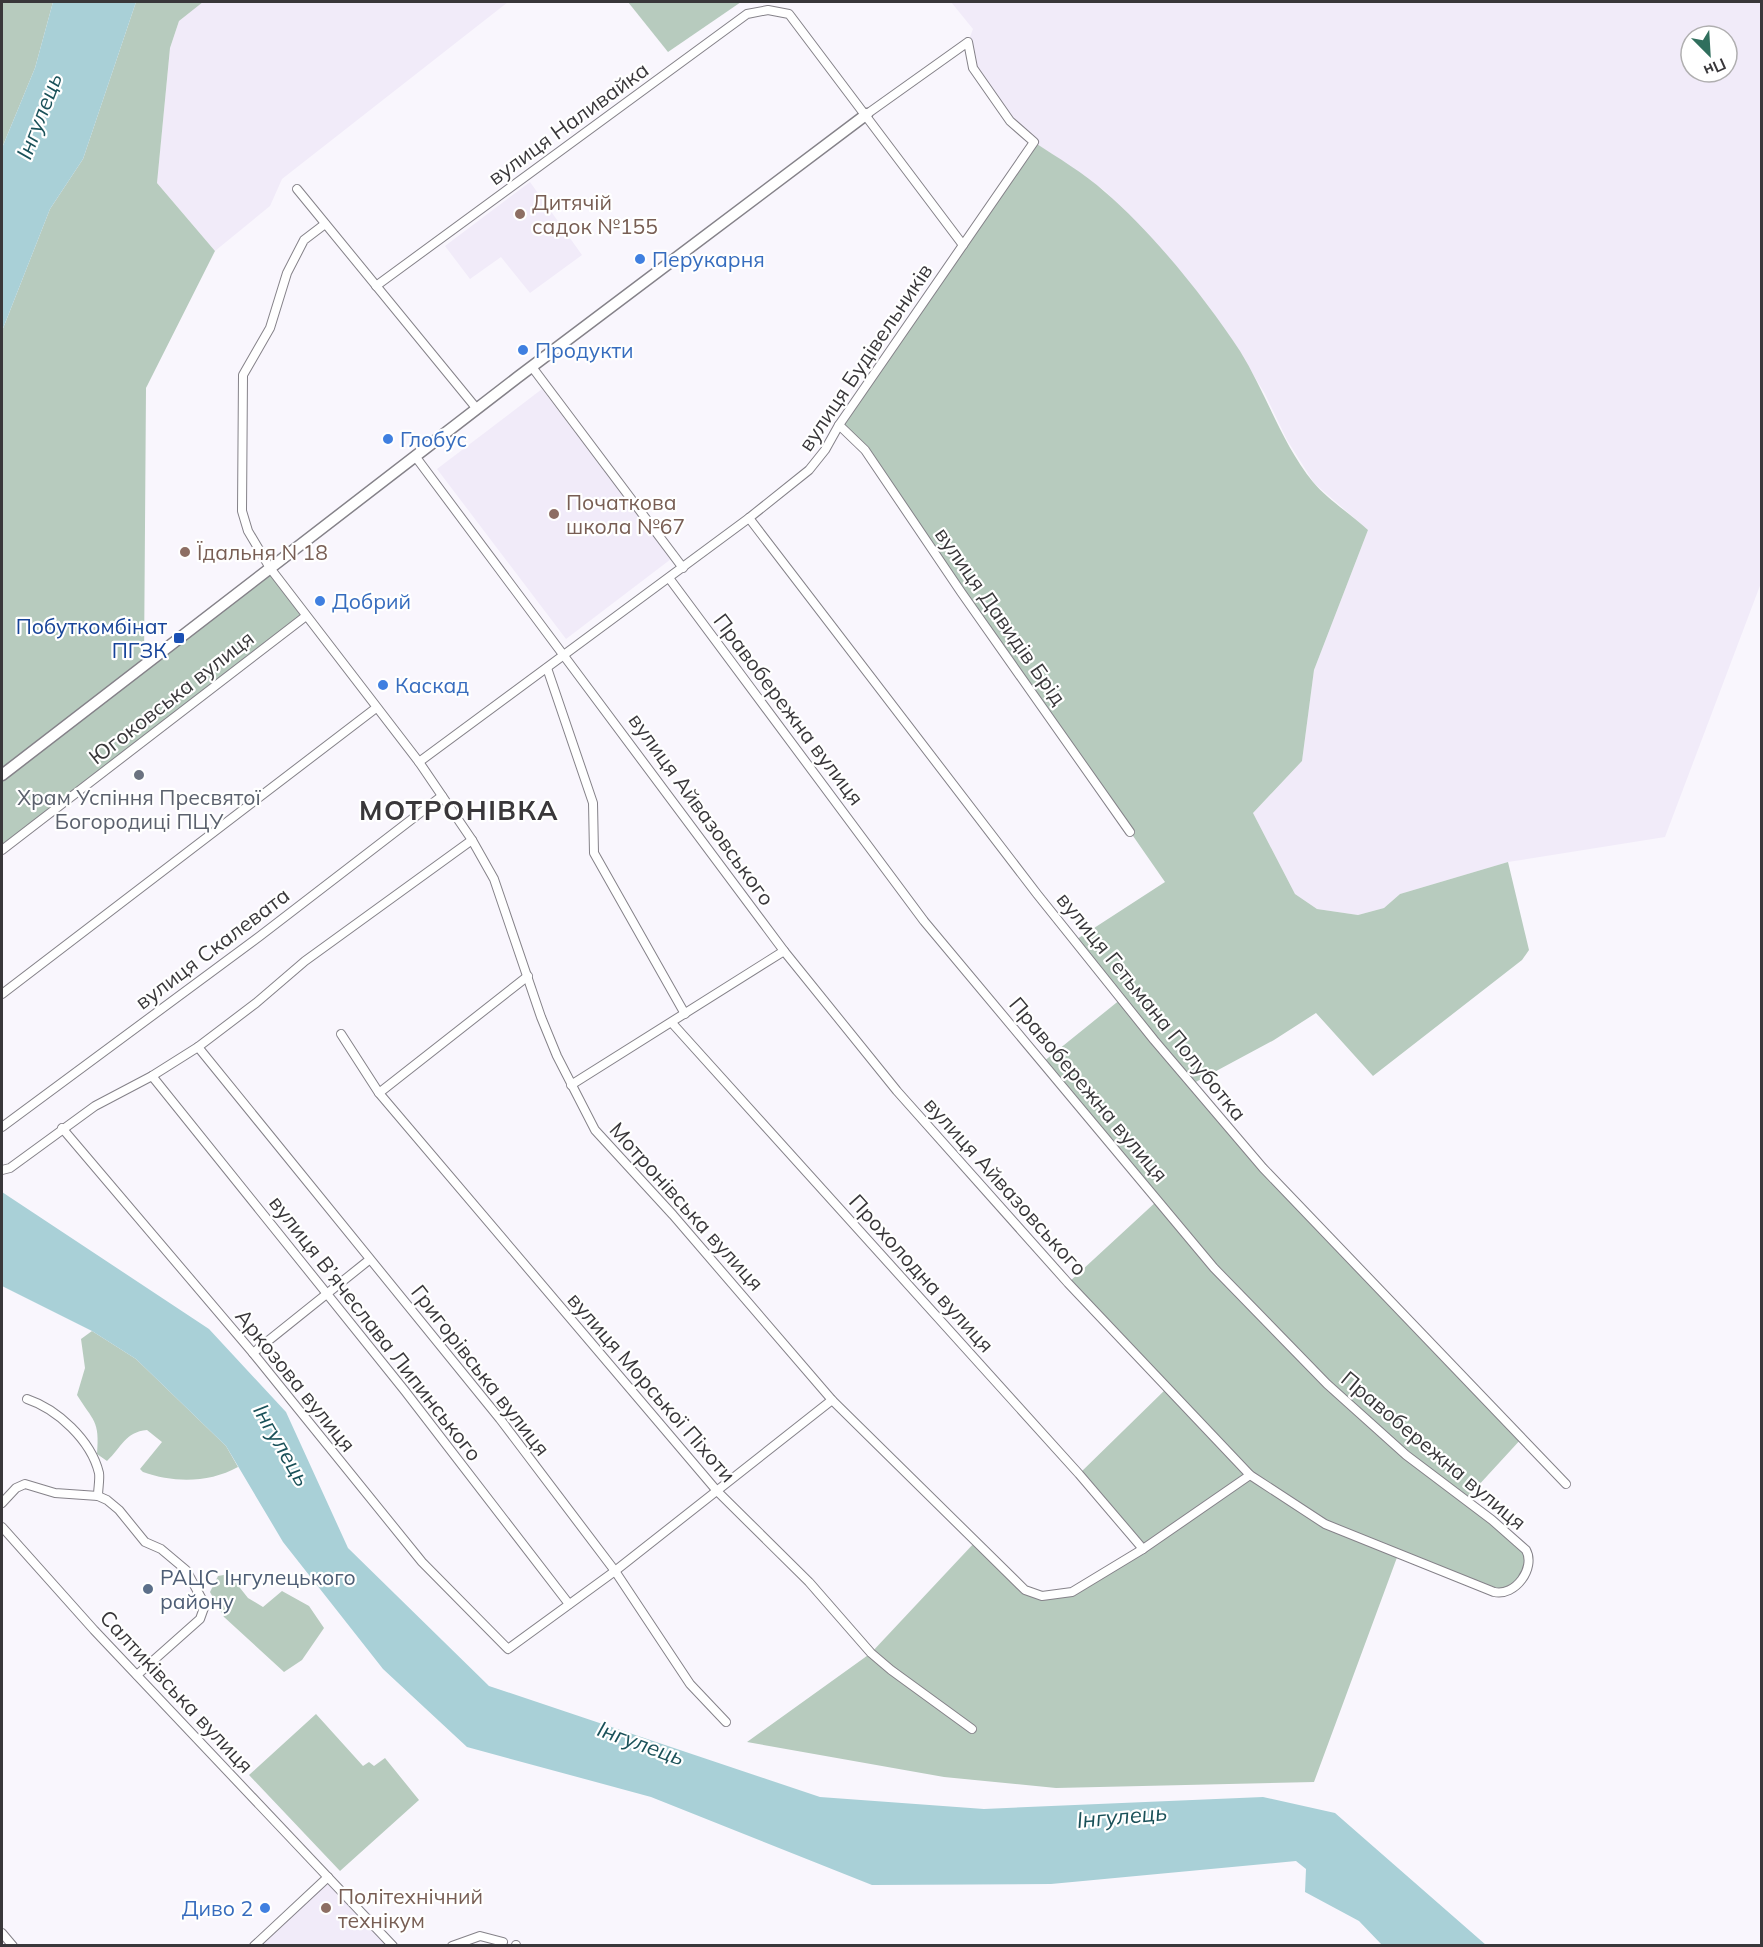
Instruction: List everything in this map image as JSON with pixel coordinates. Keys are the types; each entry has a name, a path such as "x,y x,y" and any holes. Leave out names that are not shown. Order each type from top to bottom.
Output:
{"street":[{"name":"вулиця Наливайка","path":"376,286 747,14 768,10 789,14 867,114"},
{"name":"вулиця Будівельників","path":"419,762 749,519 809,470 825,450 839,424 1034,142 1010,120 973,68 968,42 867,114"},
{"path":"2,775 415,456 867,114 963,245"},
{"path":"297,189 477,409"},
{"path":"270,568 248,531 242,512 243,375 270,328 287,273 304,240 325,224"},
{"path":"532,367 683,568"},
{"name":"вулиця Давидів Брід","path":"839,424 865,450 961,592 1130,832"},
{"name":"вулиця Айвазовського","path":"415,456 565,654 784,951 905,1100 1068,1283 1250,1475 1325,1524 1494,1592 1510,1592 1518,1585 1524,1572"},
{"name":"вулиця Гетьмана Полуботка","path":"749,519 1037,894 1191,1084 1263,1168 1566,1484"},
{"name":"Мотронівська вулиця","path":"270,568 419,762 472,840 494,879 541,1017 582,1108 603,1141 673,1215 832,1400 1025,1590 1042,1596 1072,1592 1143,1549 1250,1475"},
{"name":"Правобережна вулиця","path":"669,578 924,921 1214,1268 1327,1384 1406,1455 1492,1520 1526,1550 1529,1561 1524,1572"},
{"name":"Югоковська вулиця","path":"2,850 306,616"},
{"path":"547,668 592,804 594,853 685,1014"},
{"path":"2,994 376,708"},
{"name":"вулиця Скалевата","path":"2,1127 260,936 442,796"},
{"path":"2,1170 10,1168 95,1106 152,1076 198,1047 256,1003 305,961 472,840"},
{"path":"572,1085 784,951"},
{"path":"379,1094 528,976"},
{"name":"Прохолодна вулиця","path":"672,1023 1079,1474 1143,1549"},
{"name":"вулиця Морської Піхоти","path":"341,1034 379,1094 717,1491 809,1582 871,1653 972,1729"},
{"name":"Григорівська вулиця","path":"198,1047 500,1419 562,1504 615,1571 690,1684 726,1722"},
{"name":"вулиця В’ячеслава Липинського","path":"152,1076 326,1296 405,1391 569,1604"},
{"name":"Аркозова вулиця","path":"62,1128 253,1353 422,1562 508,1649 569,1604"},
{"path":"253,1353 369,1260"},
{"path":"27,1399 44,1404 60,1415 85,1445 99,1473 98,1496"},
{"path":"569,1604 615,1571 832,1400"},
{"path":"2,1503 16,1488 25,1484 54,1493 98,1496 120,1510 145,1542 161,1550 186,1570 205,1605 200,1619 137,1675"},
{"name":"Салтиківська вулиця","path":"2,1527 137,1675 393,1946"},
{"path":"254,1946 328,1877"},
{"path":"2,1933 13,1946"},
{"path":"452,1946 480,1936 503,1942"}],"shaded area":[{"path":"203,2 508,2 282,179 270,206 215,251 157,183 170,48 179,21"},
{"path":"951,2 1761,2 1761,583 1665,837 1508,862 1400,894 1384,908 1358,915 1317,909 1295,894 1253,813 1302,761 1314,670 1368,530 1314,483 1287,440 1265,394 1207,304 1163,252 1105,191 1034,142 1010,121 973,68 968,42 973,29"},
{"name":"Дитячій садок №155","path":"530,182 582,255 530,293 501,257 470,279 445,246"},
{"name":"Початкова школа №67","path":"542,389 671,559 566,639 437,469"},
{"name":"Політехнічний технікум","path":"328,1877 393,1946 254,1946"}],"green space":[{"path":"2,2 53,2 35,68 2,148"},
{"path":"136,2 203,2 179,21 170,48 157,183 215,251 146,388 144,664 270,568 306,616 2,850 2,331 50,209 83,159"},
{"path":"628,2 741,2 668,52"},
{"path":"1034,142 1097,185 1123,208 1159,246 1211,310 1240,351 1283,435 1313,482 1368,530 1314,670 1302,761 1253,813 1295,894 1317,909 1358,915 1384,908 1400,894 1508,862 1529,950 1522,960 1373,1076 1316,1013 1274,1040 1192,1084 1263,1168 1522,1438 1465,1500 1529,1556 1518,1585 1505,1594 1399,1552 1314,1782 1056,1788 944,1777 747,1742 871,1653 976,1541 1013,1581 1026,1590 1041,1595 1056,1595 1072,1591 1102,1576 1143,1549 1079,1474 1168,1387 1068,1283 1158,1200 1043,1062 1121,999 1074,941 1165,882 865,450 839,425"},
{"path":"92,1331 136,1359 226,1446 238,1467 215,1476 191,1480 155,1476 143,1472 140,1469 162,1442 147,1430 129,1437 107,1461 97,1454 96,1427 77,1395 85,1368 81,1339"},
{"path":"229,1574 248,1598 263,1607 282,1591 309,1606 324,1628 302,1660 284,1672 224,1617 210,1592 218,1576"},
{"path":"316,1714 363,1766 369,1762 374,1766 385,1758 419,1800 340,1871 249,1775"}],"water":[{"name":"Інгулець","path":"53,2 136,2 83,159 50,209 2,331 2,148 35,68"},
{"name":"Інгулець","path":"2,1192 209,1329 286,1412 348,1548 489,1686 820,1797 984,1809 1263,1797 1335,1813 1486,1945 1382,1945 1359,1921 1305,1892 1306,1869 1296,1861 1051,1884 872,1885 651,1797 467,1747 383,1669 283,1542 226,1446 136,1359 92,1331 2,1286"}],"place":[{"name":"Дитячій садок №155","path":"520,214"},
{"name":"Перукарня","path":"640,259"},
{"name":"Продукти","path":"523,350"},
{"name":"Глобус","path":"388,439"},
{"name":"Початкова школа №67","path":"554,514"},
{"name":"Їдальня N 18","path":"185,552"},
{"name":"Добрий","path":"320,601"},
{"name":"Побуткомбінат ПГЗК","path":"179,638"},
{"name":"Каскад","path":"383,685"},
{"name":"Храм Успіння Пресвятої Богородиці ПЦУ","path":"139,775"},
{"name":"РАЦС Інгулецького району","path":"148,1589"},
{"name":"Диво 2","path":"265,1908"},
{"name":"Політехнічний технікум","path":"326,1908"}],"district":[{"name":"МОТРОНІВКА","path":"459,810"}]}
